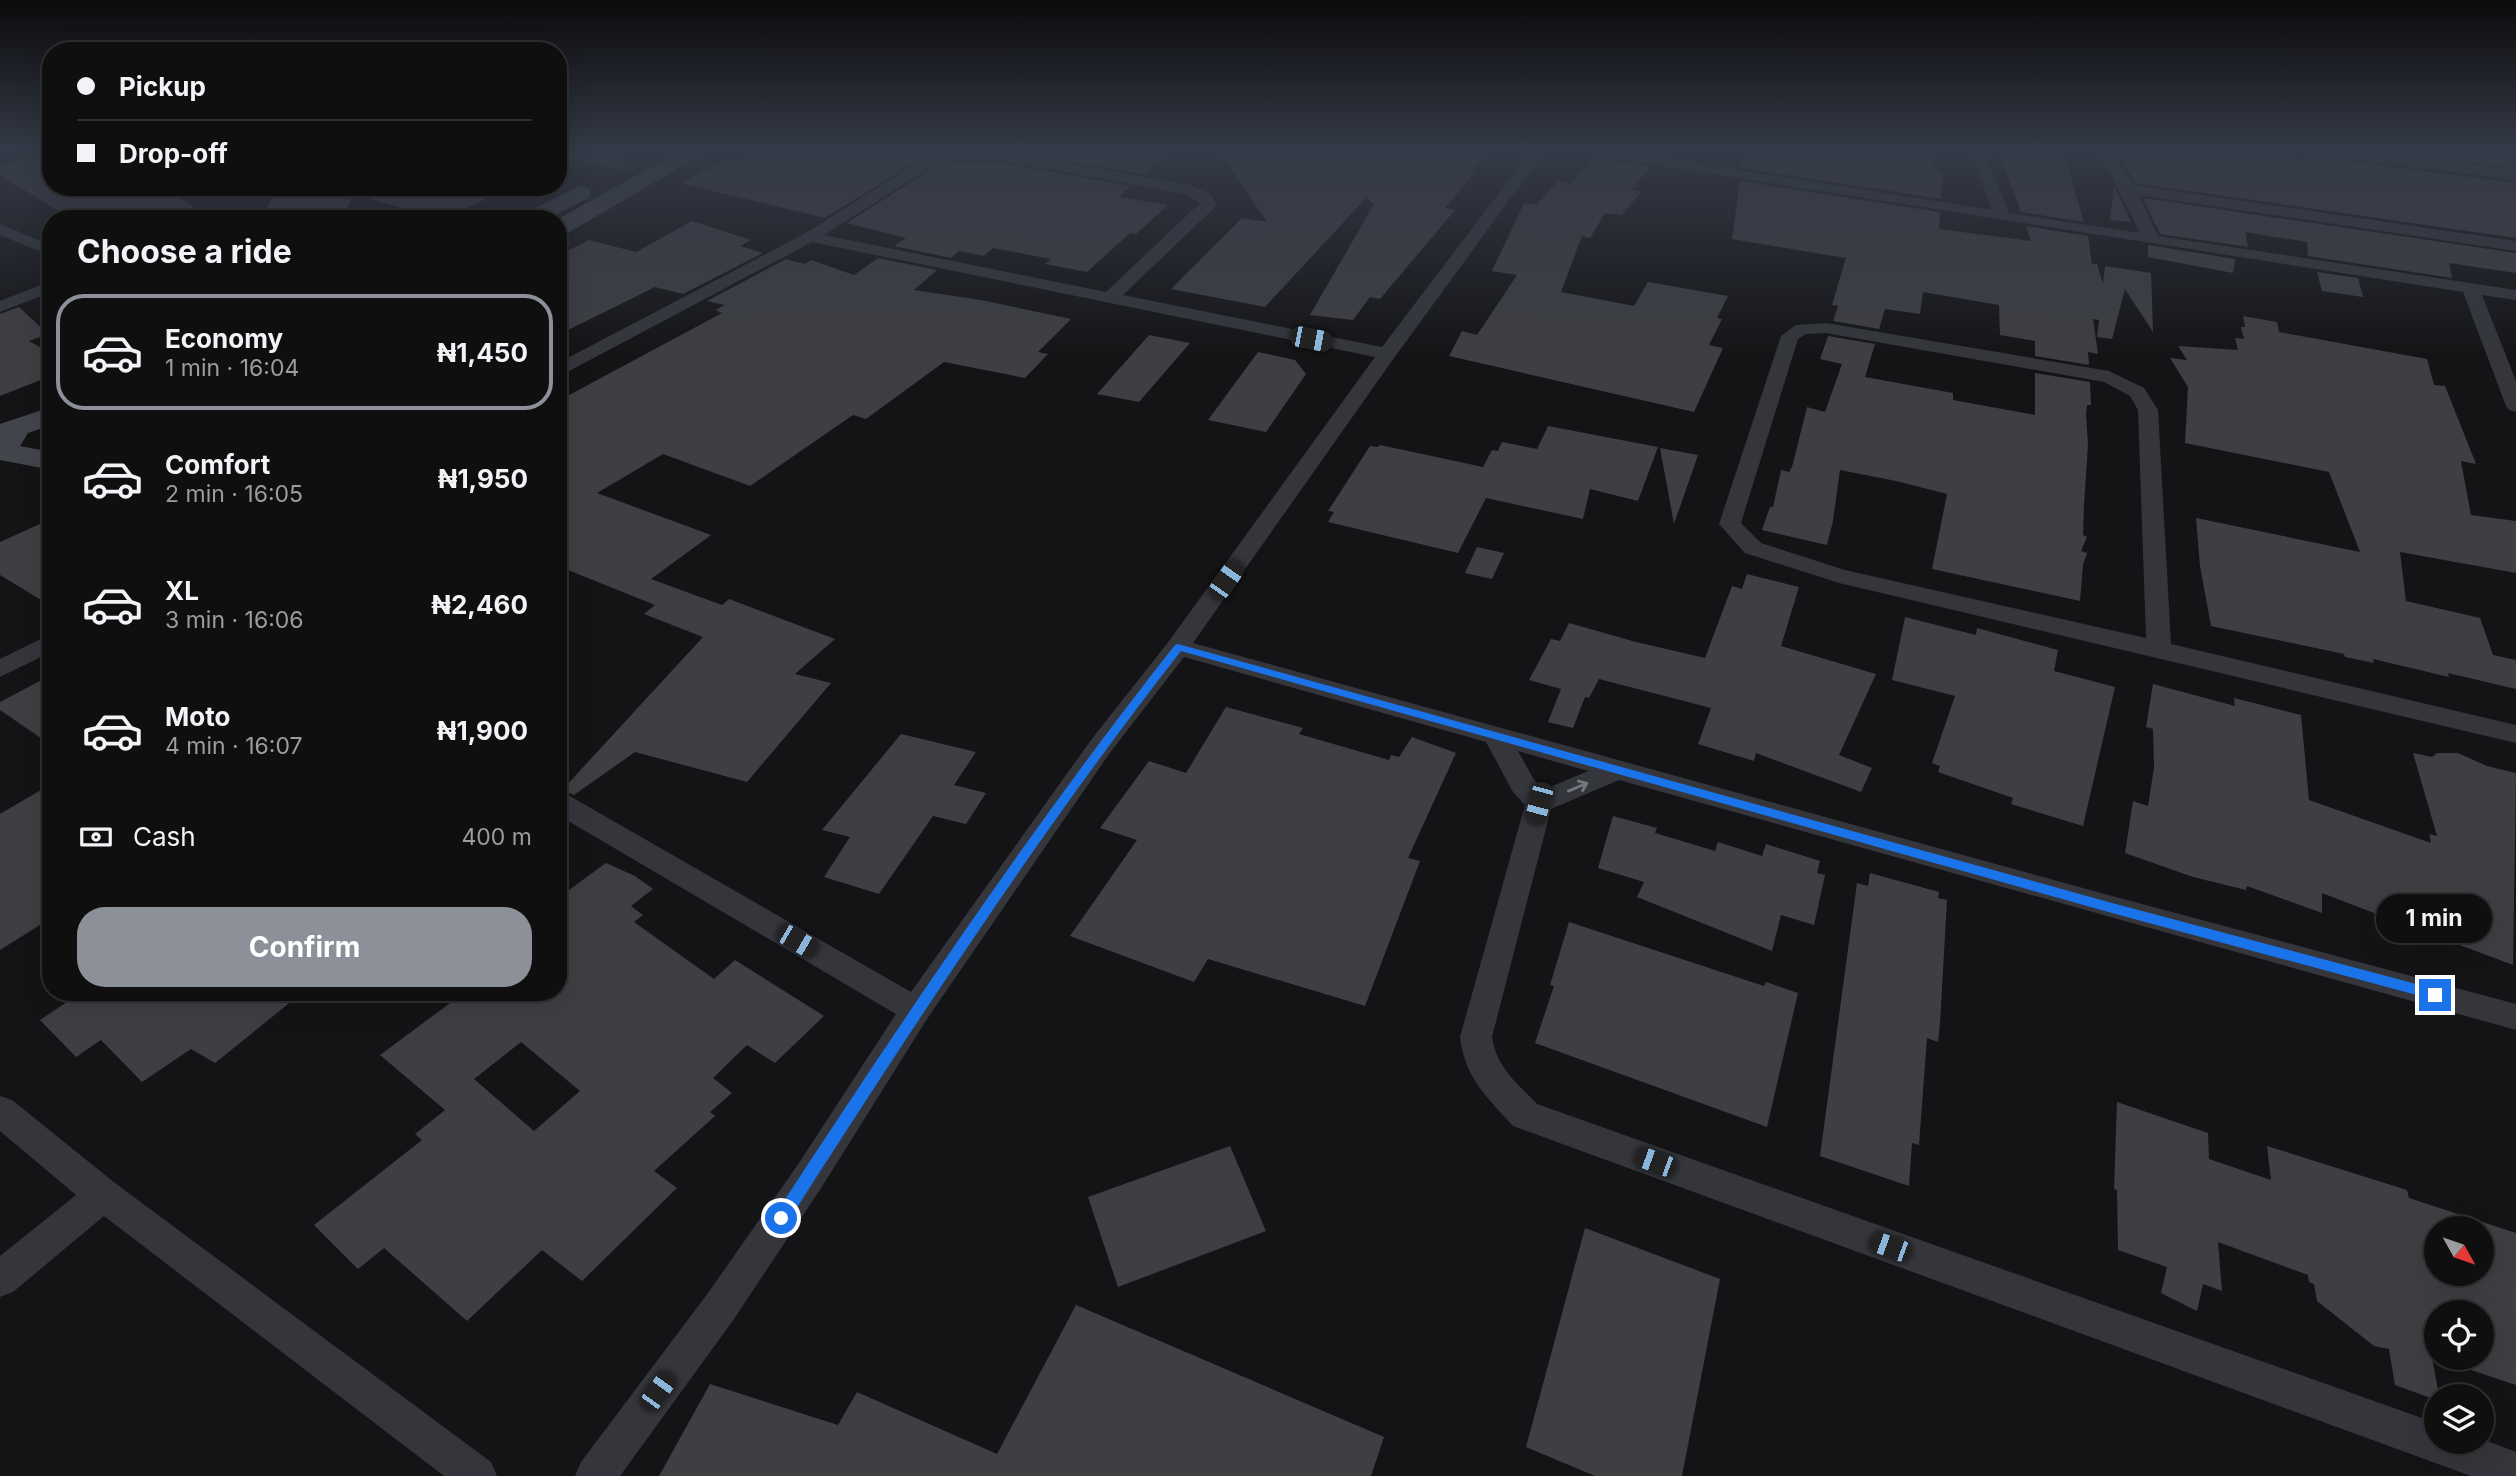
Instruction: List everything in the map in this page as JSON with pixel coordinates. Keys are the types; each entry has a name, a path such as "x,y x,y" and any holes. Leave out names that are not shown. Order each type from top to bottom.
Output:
{"main road":[{"path":"42,418 9,430 4,452 42,457"},
{"path":"0,475 42,459"}],"street":[{"path":"567,366 810,237 837,220"},
{"path":"1109,299 1192,220"},
{"path":"596,1476 729,1295 811,1174 916,1010 1100,747 1178,647 1486,220"},
{"path":"2023,220 2516,295"},
{"path":"2142,220 2151,238"},
{"path":"2338,220 2516,246"},
{"path":"0,229 42,247"},
{"path":"810,237 1387,354"},
{"path":"2470,288 2516,406"},
{"path":"0,307 42,290"},
{"path":"2159,649 2148,410 2137,392 2109,377 1826,328 1802,329 1790,336 1730,524 1753,548 1839,576 2516,734"},
{"path":"0,668 42,647"},
{"path":"1178,647 2112,908 2516,1017"},
{"path":"1496,736 1523,785 1539,803"},
{"path":"1539,803 1617,770"},
{"path":"1539,803 1476,1037 1479,1059 1492,1079 1525,1115 2516,1472"},
{"path":"567,807 916,1010"},
{"path":"0,1111 103,1195 477,1476"},
{"path":"0,1279 103,1195"}],"building":[{"path":"852,220 1152,220 1136,234 1130,233 1087,272 1045,264 1051,259 993,248 984,256 959,251 951,258 894,246 906,238 847,223"},
{"path":"1240,220 1267,222 1266,220 1346,220 1265,307 1171,289"},
{"path":"1365,220 1447,220 1380,299 1370,297 1353,320 1310,315"},
{"path":"1516,220 1601,220 1590,238 1582,236 1561,292 1634,306 1648,282 1728,296 1717,318 1722,319 1709,345 1723,348 1694,412 1449,356 1462,331 1477,335 1517,275 1492,271"},
{"path":"1735,220 1940,220 1939,229 2031,241 2026,226 2088,236 2092,264 2097,264 2103,284 2105,266 2151,273 2153,332 2125,289 2112,339 2097,337 2099,320 2093,319 2098,354 2088,352 2089,365 2035,356 2035,341 2000,335 1999,305 1923,292 1920,314 1885,309 1879,329 1833,321 1838,306 1832,305 1846,258 1732,239"},
{"path":"2153,220 2291,220 2516,253 2516,273 2449,263 2452,278 2308,256 2307,242 2245,232 2248,247 2160,234"},
{"path":"2390,220 2516,220 2516,238"},
{"path":"692,221 751,240 740,246 763,253 683,294 655,287 567,331 567,251 589,240 636,252"},
{"path":"2148,245 2235,259 2233,273 2148,257"},
{"path":"878,258 937,270 914,290 981,300 1071,319 1038,352 1048,354 1025,378 944,362 866,419 853,415 750,486 663,454 597,493 711,535 651,579 722,605 729,599 835,639 795,674 831,683 747,782 635,752 574,795 567,792 567,785 703,637 644,614 655,605 567,570 567,396 722,313 715,310 725,305 707,301 786,259 805,264 811,260 854,275"},
{"path":"2317,272 2358,278 2363,297 2322,291"},
{"path":"19,307 42,328 42,336 29,341 42,348 42,380 0,396 0,314"},
{"path":"2243,316 2277,322 2279,332 2427,359 2434,385 2445,386 2476,464 2461,461 2471,515 2516,521 2516,573 2400,552 2406,601 2480,618 2493,655 2516,660 2516,689 2373,659 2374,663 2345,657 2344,654 2211,626 2200,566 2196,518 2360,552 2329,472 2185,443 2188,387 2170,358 2187,360 2178,346 2238,350 2235,338 2244,339 2241,327 2245,327"},
{"path":"1149,335 1190,343 1139,402 1097,394"},
{"path":"1828,336 1875,344 1865,377 1953,393 1953,400 2035,415 2035,373 2090,382 2091,405 2087,405 2086,414 2088,445 2083,535 2087,537 2081,551 2087,553 2083,565 2080,601 1932,569 1947,494 1896,481 1840,470 1827,545 1762,530 1770,507 1773,507 1781,470 1789,472 1792,467 1807,407 1825,412 1842,364 1820,359"},
{"path":"1258,352 1295,360 1306,374 1266,432 1208,420"},
{"path":"1548,426 1658,447 1638,501 1590,489 1583,519 1486,498 1458,553 1328,522 1334,512 1328,511 1370,446 1380,445 1483,467 1492,450 1498,451 1502,442 1537,449"},
{"path":"1660,448 1698,455 1674,524"},
{"path":"42,523 42,601 0,575 0,542"},
{"path":"1477,547 1504,553 1492,579 1465,573"},
{"path":"1747,574 1799,587 1781,646 1876,674 1839,755 1872,768 1861,792 1756,753 1754,761 1698,744 1711,708 1599,679 1589,698 1585,697 1573,728 1548,722 1561,689 1529,680 1551,639 1560,641 1569,623 1705,658 1732,586 1742,589"},
{"path":"1905,617 1976,635 1977,628 2058,650 2054,671 2115,687 2083,826 2011,804 2013,798 1938,772 1940,766 1932,763 1955,696 1892,680"},
{"path":"42,680 42,739 0,710 0,702"},
{"path":"2153,684 2235,706 2234,698 2301,715 2309,800 2431,843 2429,834 2437,836 2413,753 2432,757 2437,753 2458,753 2487,766 2516,773 2513,965 2433,935 2433,931 2388,914 2387,918 2322,893 2322,913 2247,886 2246,890 2193,877 2125,853 2133,801 2148,806 2154,768 2153,729 2146,727"},
{"path":"1226,707 1303,728 1299,734 1389,760 1391,755 1399,757 1412,737 1456,753 1408,858 1420,861 1365,1006 1208,959 1194,982 1070,936 1137,840 1100,828 1149,761 1186,773"},
{"path":"901,734 976,752 954,785 986,793 966,824 933,816 879,894 824,877 850,837 822,830"},
{"path":"42,789 42,924 0,950 0,814"},
{"path":"1613,816 1657,828 1655,833 1715,851 1718,842 1762,856 1766,844 1820,861 1817,873 1825,875 1814,925 1781,915 1772,951 1637,897 1644,882 1598,868"},
{"path":"606,863 635,876 653,889 631,906 643,915 634,922 714,979 735,960 824,1016 775,1063 747,1045 713,1078 732,1093 710,1112 715,1116 654,1171 677,1188 582,1281 542,1250 467,1321 384,1248 358,1269 314,1225 422,1140 415,1134 445,1110 380,1055 453,1001 567,1001 567,891","holes":["521,1042 580,1091 534,1131 474,1079"]},
{"path":"1870,873 1939,892 1938,898 1947,900 1938,1042 1927,1038 1919,1145 1912,1143 1909,1186 1820,1156 1857,883 1868,886"},
{"path":"1569,922 1764,986 1766,982 1798,993 1767,1127 1535,1043 1554,986 1550,985"},
{"path":"68,1001 292,1001 215,1063 191,1049 142,1082 101,1040 76,1057 40,1020"},
{"path":"2117,1102 2208,1133 2209,1159 2271,1180 2267,1146 2407,1190 2409,1198 2464,1216 2424,1216 2424,1286 2494,1286 2494,1226 2516,1233 2516,1385 2471,1370 2494,1370 2494,1300 2424,1300 2424,1370 2434,1370 2437,1384 2424,1384 2424,1396 2395,1385 2389,1349 2374,1346 2317,1301 2314,1284 2309,1282 2308,1275 2218,1242 2222,1291 2203,1284 2197,1311 2161,1293 2167,1267 2118,1250 2117,1190 2114,1189"},
{"path":"1230,1146 1266,1231 1118,1287 1088,1197"},
{"path":"1585,1228 1720,1279 1682,1476 1595,1476 1526,1447"},
{"path":"1076,1305 1384,1437 1371,1476 659,1476 710,1384 838,1425 857,1392 997,1454"}],"route":[{"path":"781,1218 931,988 1100,747 1178,647 2112,908 2435,995"}]}
